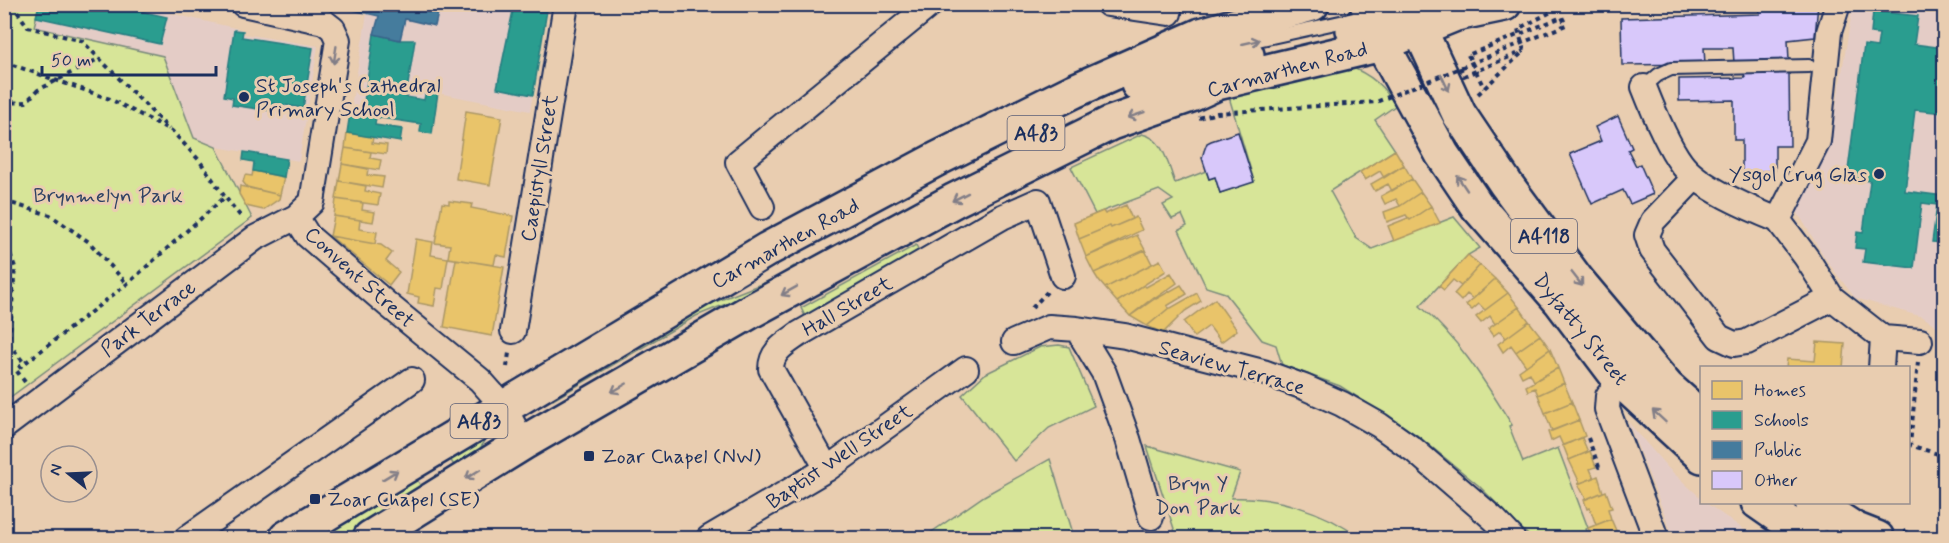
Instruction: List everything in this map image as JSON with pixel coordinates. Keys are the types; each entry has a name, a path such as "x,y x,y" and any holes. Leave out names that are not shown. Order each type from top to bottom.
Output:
{"main road":[{"name":"Carmarthen Road","path":"286,538 768,249 868,196 1074,91 1201,35 1312,4"},
{"path":"1415,17 1456,14 1504,4"},
{"name":"A483","path":"674,307 781,268 896,204 1082,110 1159,74 1270,50 1336,33 1376,19 1415,17"},
{"name":"Dyfatty Street","path":"1415,17 1459,114 1506,184 1578,280 1667,387 1700,417"},
{"name":"Carmarthen Road","path":"370,538 523,444 753,310 955,200 1111,123 1191,95 1376,19"},
{"name":"Dyfatty Street","path":"1376,19 1442,154 1477,206 1561,302 1620,380 1700,455"},
{"path":"1761,504 1810,538"},
{"path":"1815,504 1854,530 1877,538"}],"street":[{"name":"Convent Street","path":"243,4 324,22 333,29 338,39 312,202 296,217 308,236 480,381 504,407 523,444"},
{"name":"Caepistyll Street","path":"513,331 566,4"},
{"path":"762,207 738,162 931,4"},
{"path":"1108,4 1169,13"},
{"path":"1778,220 1818,141 1829,32 1838,4"},
{"path":"1644,87 1681,164 1695,177 1747,207 1778,220 1806,257 1832,298 1883,338 1920,340"},
{"path":"1695,177 1653,221 1647,235 1652,250 1719,337 1734,344 1748,342 1832,298"},
{"name":"Hall Street","path":"827,469 775,380 771,369 773,355 799,334 1002,217 1038,201 1063,276"},
{"name":"Park Terrace","path":"4,427 255,238 296,217"},
{"name":"Seaview Terrace","path":"1014,342 1049,327 1125,336 1263,372 1304,387 1379,424 1414,450 1496,520 1512,538"},
{"path":"1077,329 1104,373 1128,439 1151,517"},
{"path":"1881,366 1883,338"},
{"name":"Baptist Well Street","path":"709,538 827,469 966,369"},
{"path":"187,538 412,380"},
{"path":"1620,380 1608,396 1606,409 1656,538"}],"lane":[{"path":"868,196 905,188 1104,87 1155,65 1197,54 1376,19"},
{"path":"1644,87 1658,75 1671,69 1809,66"}],"path":[{"path":"12,4 28,27 82,41 199,160 246,223"},
{"path":"1524,51 1518,29 1567,4"},
{"path":"1199,118 1217,113 1376,102 1460,67 1566,25 1562,17 1468,55 1484,88"},
{"path":"1460,67 1464,76 1524,51"},
{"path":"1459,114 1524,51"},
{"path":"4,103 26,102 38,90 58,82 100,58"},
{"path":"4,62 110,99 172,131"},
{"path":"27,385 16,370 127,284 225,197"},
{"path":"4,201 50,215 89,242 127,284"},
{"path":"4,237 15,267 7,334 9,344 25,364"},
{"path":"1920,340 1910,445 1944,456"},
{"path":"1588,438 1599,467 1606,464"}],"shaded area":[{"name":"St Joseph's Cathedral Primary School","path":"39,5 133,5 244,30 244,34 318,46 299,161 216,147 194,138 163,56 34,27"},
{"name":"St Joseph's Cathedral Primary School","path":"327,5 548,5 530,111 438,93 432,134 420,132 421,124 350,113 367,14"},
{"name":"Ysgol Crug Glas","path":"1857,5 1944,5 1944,331 1923,317 1855,298 1827,261 1796,210 1831,138 1852,11"},
{"path":"1628,422 1668,468 1700,497 1700,504 1707,504 1756,538 1674,538"}],"green space":[{"name":"Brynmelyn Park","path":"4,5 39,5 34,27 163,56 194,138 216,147 252,218 5,401"},
{"path":"1348,66 1376,82 1387,92 1395,106 1375,120 1395,150 1330,191 1356,238 1372,249 1454,217 1480,248 1468,255 1420,306 1460,347 1482,377 1512,425 1509,426 1523,462 1558,448 1590,538 1531,538 1478,485 1417,435 1340,386 1282,365 1276,345 1262,340 1225,293 1206,287 1179,230 1187,226 1182,215 1172,219 1163,205 1173,200 1159,190 1095,214 1071,167 1142,134 1155,141 1160,147 1175,183 1206,171 1209,179 1215,177 1220,193 1254,181 1229,97"},
{"path":"916,245 920,253 805,316 801,308"},
{"path":"794,266 797,272 776,284 696,316 553,400 549,395 692,311 774,279"},
{"path":"1059,345 1069,347 1094,406 1049,428 1014,461 962,395 985,374 1040,347"},
{"path":"489,435 473,459 457,470 448,456"},
{"name":"Bryn Y Don Park","path":"1147,446 1240,472 1231,498 1265,500 1299,507 1331,520 1360,538 1177,538"},
{"path":"1050,459 1072,530 1058,538 923,538 984,496"},
{"path":"414,475 424,491 346,538 310,538"}],"building: Homes":[{"path":"466,111 502,117 490,185 456,179"},
{"path":"347,133 373,137 372,143 387,145 386,154 345,148"},
{"path":"345,148 371,152 370,158 381,160 379,170 342,164"},
{"path":"1395,150 1404,165 1384,178 1380,171 1365,180 1360,172"},
{"path":"342,164 368,169 367,175 384,177 382,188 339,181"},
{"path":"1404,165 1412,179 1392,191 1388,184 1375,191 1371,184"},
{"path":"253,171 284,177 280,195 247,187 243,182 245,175 252,176"},
{"path":"1412,179 1421,192 1400,206 1396,199 1385,204 1381,196"},
{"path":"339,181 366,186 365,191 380,194 378,205 336,199"},
{"path":"240,186 280,195 279,199 263,210 246,206 239,194"},
{"path":"1421,192 1431,206 1410,220 1406,215 1387,222 1384,212 1400,206"},
{"path":"336,199 363,203 362,210 375,212 373,222 334,216"},
{"path":"449,201 472,204 471,208 513,216 506,257 496,255 494,265 448,258 450,245 435,243 442,203 449,204"},
{"path":"1126,205 1132,219 1079,239 1074,223 1103,211 1105,214"},
{"path":"1431,206 1440,223 1394,241 1388,226 1408,218 1410,220"},
{"path":"334,216 360,220 359,229 377,232 375,244 330,236"},
{"path":"1136,217 1142,230 1086,257 1079,239"},
{"path":"1137,235 1145,250 1094,273 1086,257"},
{"path":"330,236 381,245 392,253 386,261 399,272 389,285"},
{"path":"416,239 433,242 431,255 448,258 443,289 437,288 434,306 418,303 419,297 407,294"},
{"path":"1145,250 1152,264 1105,288 1094,273"},
{"path":"1468,255 1480,265 1461,286 1453,280 1444,290 1439,286"},
{"path":"456,259 504,267 492,336 444,327"},
{"path":"1160,260 1166,271 1117,302 1105,288"},
{"path":"1480,265 1495,279 1473,299 1467,294 1461,301 1454,294"},
{"path":"1171,273 1177,283 1130,316 1117,302 1144,285 1146,287"},
{"path":"1495,279 1508,293 1485,310 1479,304 1472,310 1466,305"},
{"path":"1181,285 1187,294 1167,306 1169,308 1147,326 1130,316 1154,297 1156,299"},
{"path":"1197,293 1201,301 1185,311 1163,333 1147,326 1169,308"},
{"path":"1508,293 1519,307 1495,324 1490,316 1481,323 1476,317"},
{"path":"1215,299 1237,330 1221,342 1209,326 1194,337 1184,322"},
{"path":"1519,307 1529,321 1506,338 1500,331 1493,336 1488,329"},
{"path":"1529,321 1540,335 1516,352 1511,345 1503,352 1498,344"},
{"path":"1540,335 1550,349 1526,366 1516,352"},
{"path":"1817,342 1845,344 1843,366 1786,366 1787,359 1815,361"},
{"path":"1550,349 1558,368 1534,381 1530,373 1522,377 1519,371"},
{"path":"1558,368 1564,383 1538,395 1535,388 1528,391 1526,386"},
{"path":"1564,383 1572,402 1545,413 1538,395"},
{"path":"1572,402 1579,420 1552,431 1545,413"},
{"path":"1579,420 1585,436 1563,446 1559,437 1551,441 1548,432"},
{"path":"1582,438 1588,452 1569,460 1563,445"},
{"path":"1590,451 1596,467 1590,469 1594,478 1580,483 1569,460"},
{"path":"1598,476 1603,492 1586,499 1578,484"},
{"path":"1606,491 1612,508 1608,509 1611,519 1596,525 1590,508 1587,509 1584,500"},
{"path":"1611,519 1618,535 1608,538 1592,538 1588,528"}],"building: Schools":[{"path":"39,4 108,4 167,17 160,44 36,17"},
{"path":"508,4 548,4 533,95 497,88 514,6"},
{"path":"1873,11 1918,16 1914,44 1944,48 1940,86 1944,87 1944,113 1915,110 1905,191 1944,196 1944,243 1932,242 1937,205 1922,203 1914,268 1863,262 1865,249 1855,248 1857,232 1863,233 1870,181 1847,178 1864,45 1877,47 1879,34 1871,33"},
{"path":"234,30 243,31 242,37 313,48 303,108 273,103 272,111 232,105 233,98 224,96"},
{"path":"374,34 400,40 415,40 406,97 424,100 426,90 438,92 432,134 420,132 421,124 362,115"},
{"path":"350,113 376,117 375,125 402,129 400,142 347,133"},
{"path":"244,152 287,159 284,177 253,171 254,162 243,160"}],"building: Public":[{"path":"327,4 440,4 435,26 405,19 400,40 374,34 379,16"}],"building: Other":[{"path":"1776,4 1818,4 1815,37 1788,40 1789,61 1734,63 1733,48 1704,48 1705,64 1622,65 1621,18 1760,14 1759,8 1776,7"},
{"path":"1789,73 1790,146 1775,146 1775,171 1742,172 1742,140 1734,140 1734,100 1679,101 1679,79 1745,78 1744,74"},
{"path":"1618,116 1632,148 1628,150 1636,166 1640,164 1653,194 1630,204 1623,190 1592,204 1570,154 1601,141 1595,127"},
{"path":"1238,132 1254,182 1220,193 1215,177 1209,179 1202,158 1204,151 1207,143"}],"place":[{"name":"St Joseph's Cathedral Primary School","path":"244,97"},
{"name":"Ysgol Crug Glas","path":"1879,174"},
{"name":"Zoar Chapel (NW)","path":"589,456"},
{"name":"Zoar Chapel (SE)","path":"315,499"}]}
